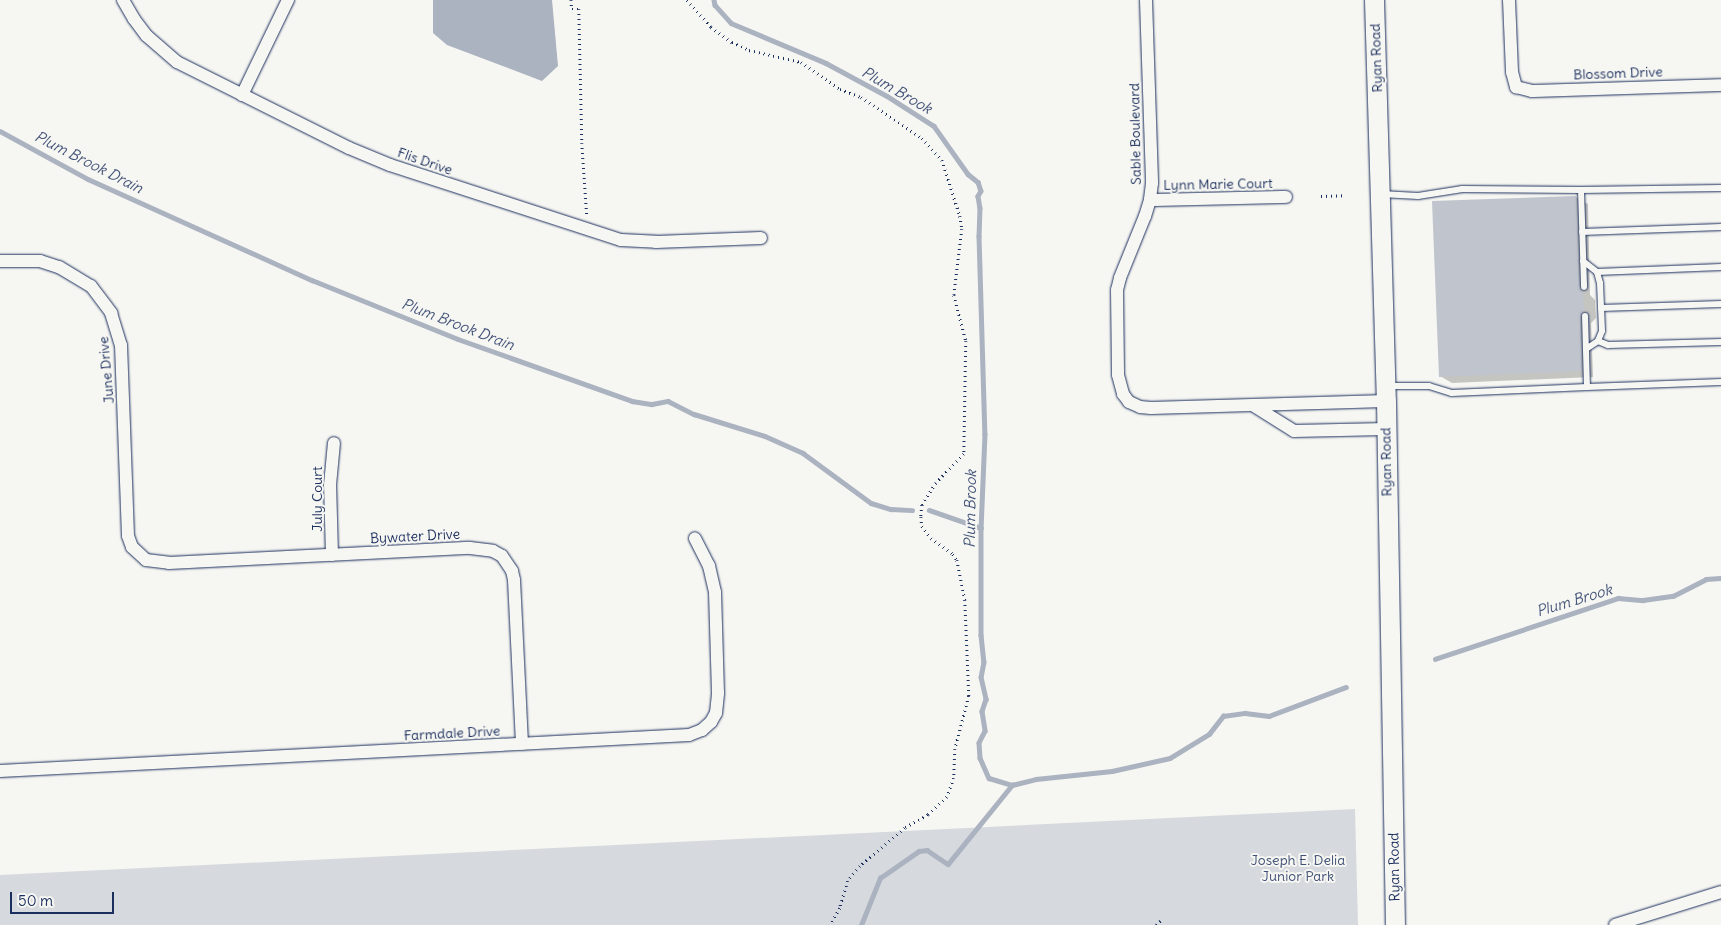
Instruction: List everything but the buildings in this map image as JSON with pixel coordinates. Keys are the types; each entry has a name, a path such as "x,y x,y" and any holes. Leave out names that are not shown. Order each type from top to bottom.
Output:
{"main road":[{"name":"Ryan Road","path":"1374,0 1386,429 1395,925"}],"street":[{"name":"Flis Drive","path":"123,0 147,36 177,62 390,165 583,229 622,240 638,242 761,238"},
{"path":"242,95 288,0"},
{"name":"Sable Boulevard","path":"1146,0 1152,170 1150,200 1117,290 1118,375 1123,394 1129,402 1140,407 1151,408 1254,406 1385,394"},
{"name":"Blossom Drive","path":"1509,0 1512,72 1516,87 1548,90 1721,85"},
{"name":"Lynn Marie Court","path":"1150,200 1286,197"},
{"name":"June Drive","path":"0,261 40,262 59,267 91,286 111,313 121,344 126,526 132,547 138,554"},
{"path":"1254,406 1294,431 1386,429"},
{"name":"July Court","path":"332,555 330,485 334,444"},
{"name":"Farmdale Drive","path":"0,771 679,736 702,730 711,722 716,713 718,699 716,592 709,566 695,538"},
{"name":"Bywater Drive","path":"138,554 157,563 482,548 502,556 512,571 514,580 522,744"},
{"path":"1615,925 1721,892"}],"lane":[{"path":"1380,194 1418,196 1462,189 1721,188"},
{"path":"1581,190 1584,287"},
{"path":"1582,232 1721,227"},
{"path":"1584,261 1597,272 1602,308 1602,331 1598,341 1586,349"},
{"path":"1597,272 1721,267"},
{"path":"1602,308 1721,304"},
{"path":"1585,316 1587,387"},
{"path":"1598,341 1608,345 1721,342"},
{"path":"1385,394 1429,386 1452,393 1721,382"}],"path":[{"path":"571,0 572,9 579,9 582,143 588,213 583,229"},
{"path":"687,0 710,27 732,42 749,50 801,62 840,89 861,97 922,138 942,160 960,216 962,229 954,295 966,341 964,454 936,483 922,505 921,517 922,526 931,538 953,554 957,560 965,600 969,696 955,748 954,778 947,797 928,815 905,828 860,866 848,881 840,908 830,925"},
{"path":"1321,196 1346,195"},
{"path":"1156,925 1160,921"}],"green space":[{"name":"Joseph E. Delia Junior Park","path":"1355,809 1358,925 0,925 0,875"}],"shaded area":[{"path":"433,0 552,0 558,66 542,81 447,45 433,33"}],"waterway":[{"name":"Plum Brook","path":"714,0 715,5 731,23 826,63 887,96 934,126 968,174 978,182 981,191 978,196 980,208 979,236 985,434 981,528 981,635 984,662 981,677 986,699 982,711 985,731 979,743 980,758 989,778 1012,785 1036,779 1112,771 1170,758 1209,734 1223,716 1245,713 1269,716 1346,687"},
{"name":"Plum Brook Drain","path":"0,131 88,179 312,280 458,339 632,401 652,404 668,401 694,414 765,436 803,453 871,503 891,509 912,510"},
{"name":"Plum Brook Drain","path":"929,510 981,528"},
{"name":"Plum Brook","path":"1435,659 1618,598 1643,600 1673,596 1706,579 1721,578"},
{"path":"861,925 880,878 919,851 927,850 948,864 1012,785"}]}
